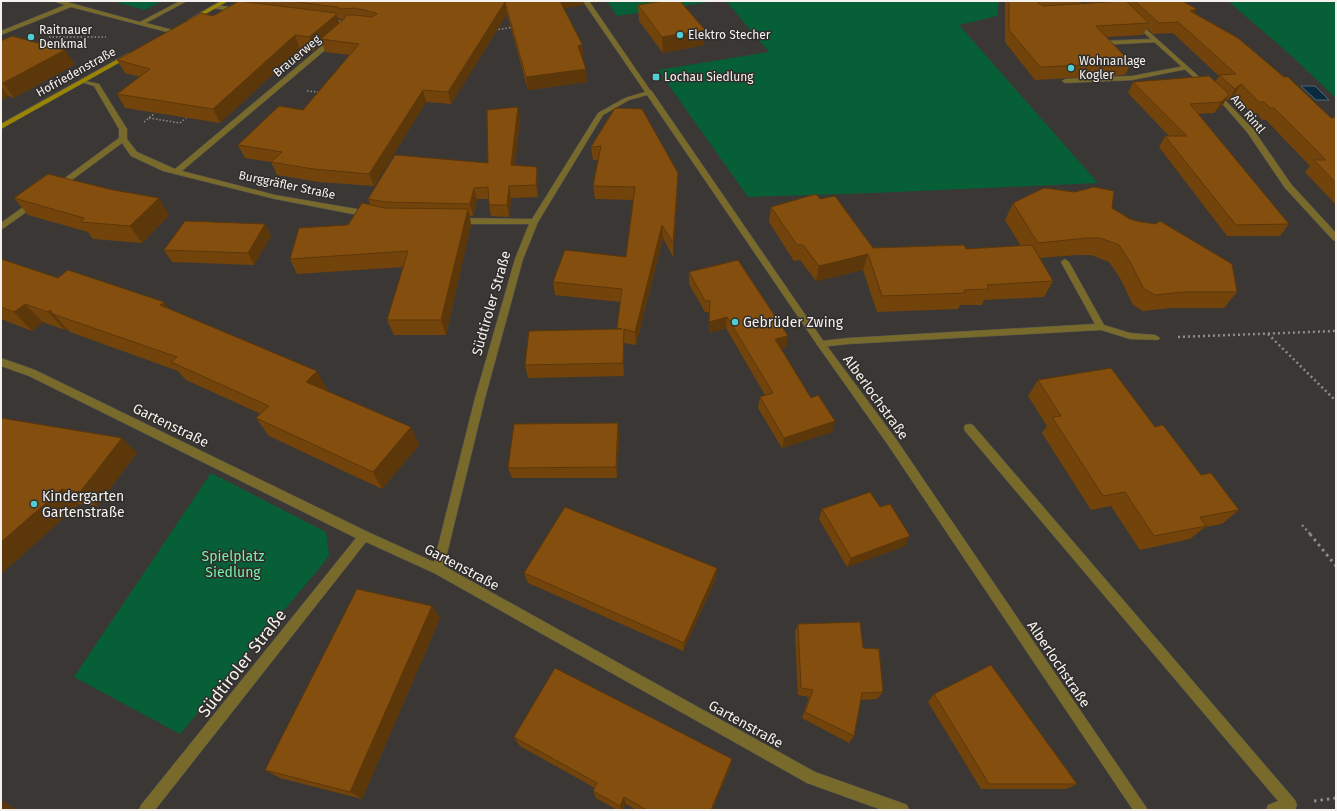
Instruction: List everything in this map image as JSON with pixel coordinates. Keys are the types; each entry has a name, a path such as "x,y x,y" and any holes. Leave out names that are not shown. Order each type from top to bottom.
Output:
{"main road":[{"path":"160,38 225,1"},
{"name":"Hofriedenstraße","path":"1,127 134,52"}],"street":[{"path":"56,1 141,24 177,28"},
{"path":"141,24 184,1"},
{"name":"Alberlochstraße","path":"586,1 650,92 821,344 896,449 1141,810"},
{"path":"1,33 71,5"},
{"path":"214,7 246,11"},
{"name":"Am Rintl","path":"1127,15 1222,100 1250,131 1288,186 1336,238"},
{"name":"Brauerweg","path":"177,171 322,50 345,29 348,24 319,19"},
{"path":"1100,43 1155,41"},
{"path":"1065,81 1132,78 1185,68"},
{"name":"Burggräfler Straße","path":"83,81 97,85 123,129 123,139 134,154 166,169 275,197 374,215"},
{"name":"Südtiroler Straße","path":"438,569 480,398 519,259 534,222 600,114 627,99 650,92"},
{"path":"1,227 123,139"},
{"path":"449,220 534,222"},
{"path":"1065,262 1101,327"},
{"path":"821,344 856,340 1101,327 1130,336 1156,338"},
{"name":"Gartenstraße","path":"1,362 32,373 364,536 438,569 812,778 902,810"},
{"path":"970,428 1290,805 1273,810"},
{"name":"Südtiroler Straße","path":"146,810 364,536"}],"path":[{"path":"493,31 514,27"},
{"path":"43,37 111,37"},
{"path":"149,118 180,123 186,118"},
{"path":"1156,338 1336,331"},
{"path":"1268,334 1336,400"},
{"path":"1302,525 1336,566"}],"green space":[{"path":"111,1 162,1 145,10"},
{"path":"607,1 716,1 617,16"},
{"path":"726,1 999,1 997,16 959,25 1098,183 748,197 658,70 769,52"},
{"path":"1228,1 1336,1 1336,98 1286,51"},
{"name":"Spielplatz Siedlung","path":"211,473 326,532 329,555 180,734 74,677"}],"water":[{"path":"1301,86 1315,86 1329,100 1316,100"}],"building":[{"path":"239,1 336,13 336,15 309,37 295,35 213,109 117,94 150,69 117,60 201,13 213,16"},
{"path":"289,1 560,1 582,44 578,46 586,69 526,77 505,2 448,92 423,90 369,174 313,169 271,162 282,152 238,145 279,106 303,110 359,44 321,39 345,18 345,15 372,17 377,14 355,8 341,9 337,7"},
{"path":"664,1 680,1 705,30 662,37 638,5"},
{"path":"1009,1 1040,1 1038,3 1043,6 1126,1 1149,23 1096,26 1131,63 1040,67 1009,30"},
{"path":"1135,1 1182,1 1197,9 1190,11 1238,38 1284,77 1288,77 1331,118 1336,117 1336,183 1314,160 1326,160 1274,108 1270,108 1264,102 1259,102 1241,84 1235,89 1219,75 1236,74 1178,22 1159,23"},
{"path":"12,36 65,50 1,83 1,41"},
{"path":"1209,76 1229,95 1221,102 1190,104 1289,224 1236,225 1165,136 1187,136 1133,82"},
{"path":"518,107 511,165 537,167 536,185 509,186 507,205 489,205 488,187 474,188 470,204 386,202 368,199 395,155 488,163 487,110"},
{"path":"615,108 642,109 678,173 673,243 662,225 635,332 624,329 623,363 525,365 529,331 622,329 617,328 622,289 553,282 565,250 626,257 635,187 593,186 601,146 591,147"},
{"path":"48,174 113,190 159,198 130,226 81,222 84,218 14,198"},
{"path":"1094,187 1114,191 1112,208 1130,219 1156,224 1160,221 1232,264 1237,292 1184,292 1155,295 1144,289 1119,245 1100,238 1038,243 1013,203 1044,188 1075,192"},
{"path":"816,194 820,199 835,196 873,248 964,245 966,249 1032,245 1053,281 987,285 989,289 964,290 965,293 882,296 868,254 819,266 803,245 797,245 771,207"},
{"path":"362,203 385,208 468,209 441,320 387,320 408,251 290,259 299,228 348,225"},
{"path":"185,221 265,224 248,253 164,250"},
{"path":"1,259 58,278 68,270 164,302 160,305 317,371 306,382 411,427 373,472 256,418 269,406 171,362 177,357 53,314 50,310 48,312 25,304 14,312 1,307"},
{"path":"738,260 788,336 775,339 811,398 818,395 835,421 784,438 760,397 773,393 727,317 709,322 710,301 705,301 689,272"},
{"path":"1111,368 1155,427 1163,425 1201,475 1211,473 1239,510 1200,517 1206,526 1154,536 1125,492 1103,496 1052,417 1061,416 1038,380"},
{"name":"Kindergarten Gartenstraße","path":"1,418 122,438 80,492 62,489 1,542"},
{"path":"618,423 616,467 508,468 514,424"},
{"path":"870,492 880,507 890,504 910,536 851,558 822,509"},
{"path":"565,507 717,568 684,643 524,573"},
{"path":"357,589 432,606 350,792 265,770"},
{"path":"860,622 863,648 879,649 883,692 862,693 854,736 805,712 813,690 801,688 798,624"},
{"path":"991,665 1077,784 989,784 934,694"},
{"path":"555,668 732,759 711,810 647,810 624,797 620,806 593,791 597,783 514,737"}],"place":[{"name":"Elektro Stecher","path":"680,35"},
{"name":"Raitnauer Denkmal","path":"31,37"},
{"name":"Wohnanlage Kogler","path":"1071,68"},
{"name":"Lochau Siedlung","path":"656,77"},
{"name":"Gebrüder Zwing","path":"735,322"},
{"name":"Kindergarten Gartenstraße","path":"34,504"}]}
